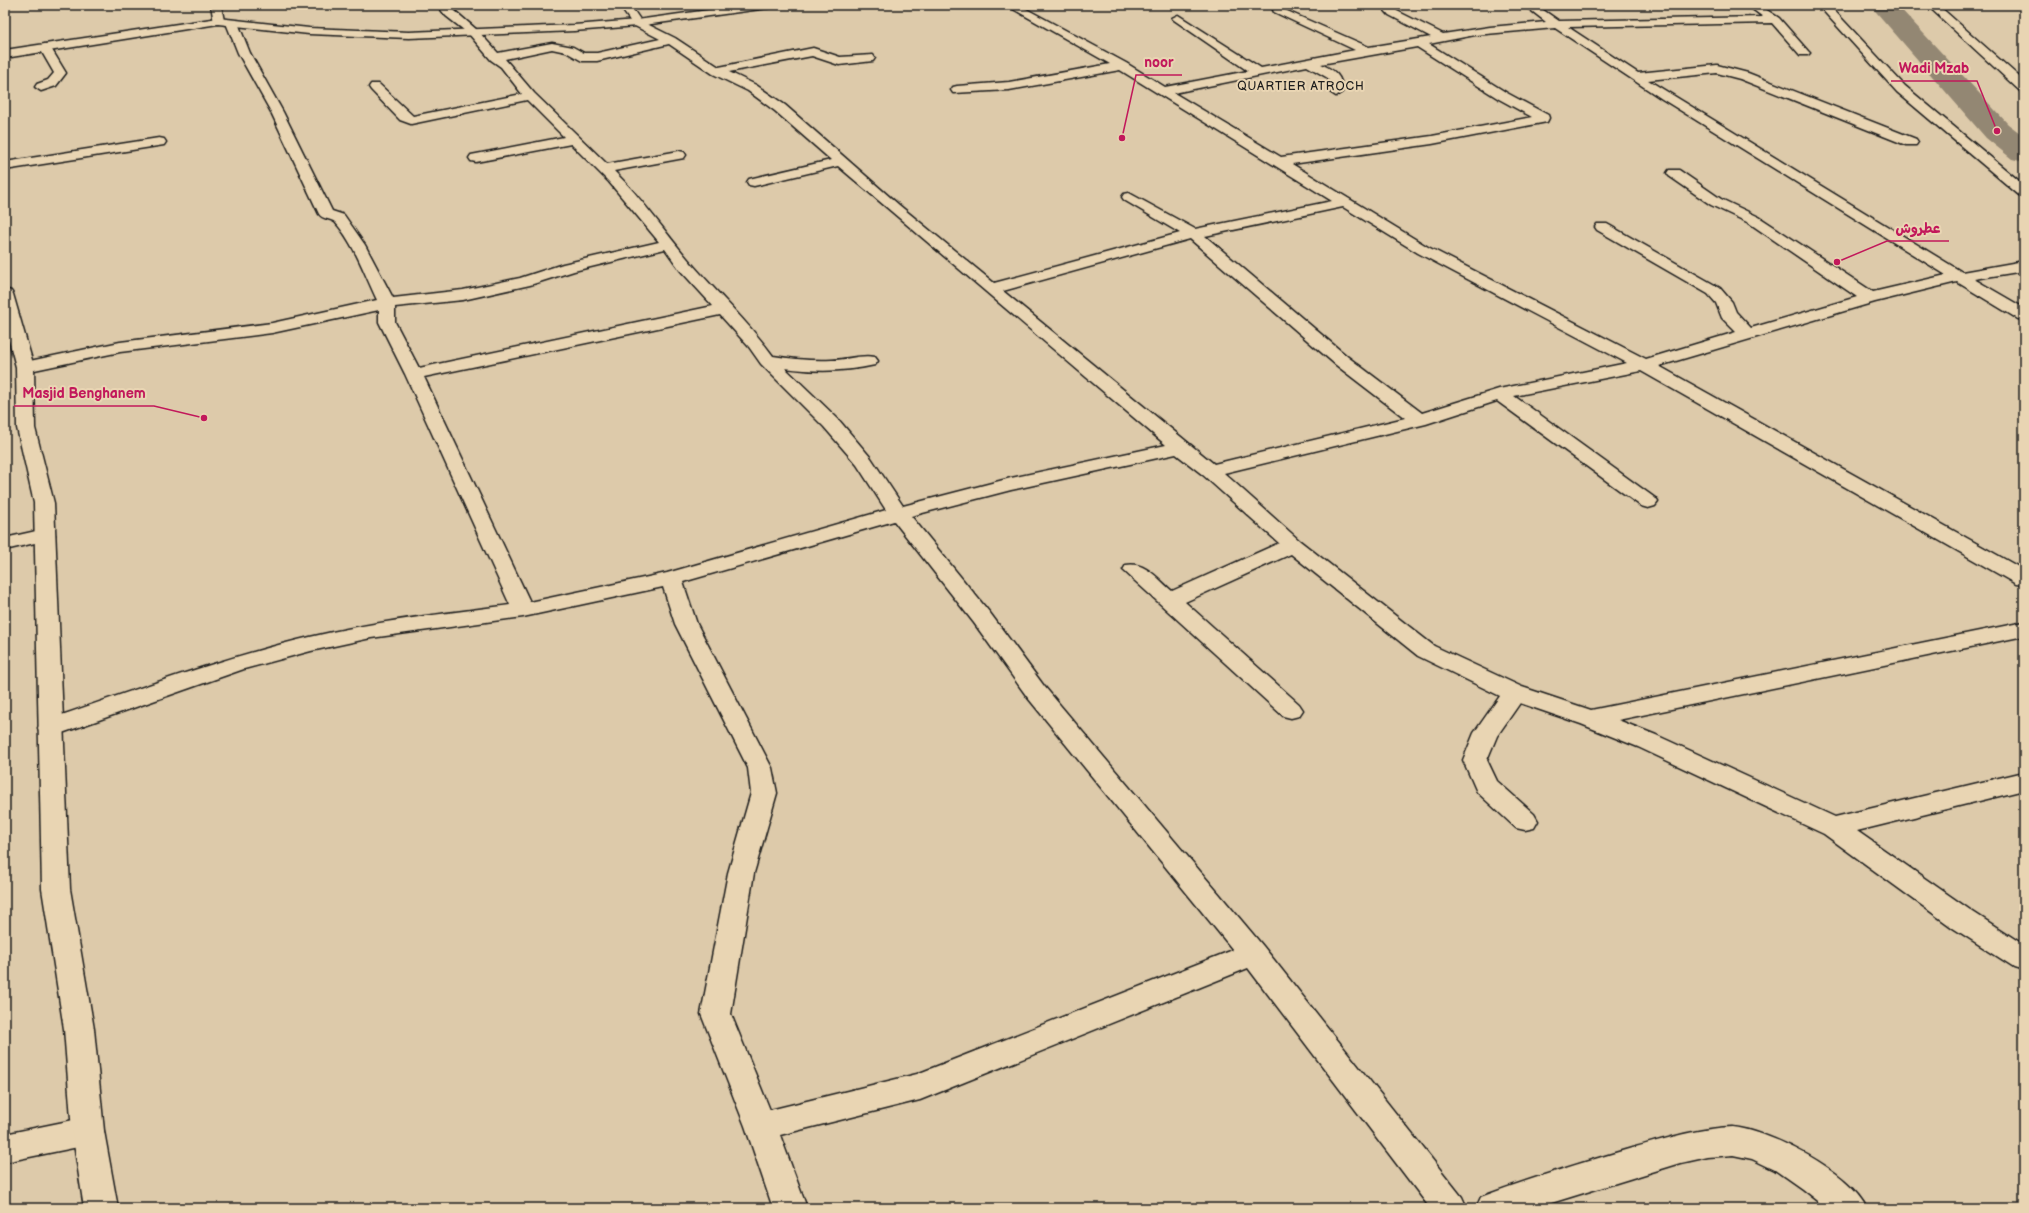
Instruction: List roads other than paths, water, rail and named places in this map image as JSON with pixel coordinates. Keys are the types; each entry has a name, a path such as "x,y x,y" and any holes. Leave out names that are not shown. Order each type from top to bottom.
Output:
{"street":[{"path":"216,5 277,112 326,214 339,218 360,248 387,304 387,322 414,374 523,610"},
{"path":"442,5 450,14 473,32 495,57 505,64 530,96 602,169 614,179 669,244 686,267 755,343 767,360 831,423 864,462 898,513 982,618 1036,692 1253,954 1450,1208"},
{"path":"624,5 637,23 671,40 717,71 752,88 780,108 840,162 1100,379 1180,448 1210,471 1293,545 1426,651 1514,692 1590,718 1749,787 1833,827 1963,920 2024,959"},
{"path":"5,54 225,22 308,31 371,34 473,32 637,23 768,5"},
{"path":"1011,5 1122,66 1277,162 1347,202 1423,250 1644,365 2024,579"},
{"path":"1385,5 1393,13 1442,38"},
{"path":"1529,5 1637,77 1958,278 2024,315"},
{"path":"1752,5 1775,20 1804,53"},
{"path":"1823,5 1901,90 2024,192"},
{"path":"1932,5 2024,88"},
{"path":"1278,10 1367,50"},
{"path":"1178,18 1258,72"},
{"path":"1163,91 1367,50 1419,43 1490,30 1557,25 1642,22 1775,20"},
{"path":"495,57 552,46 569,49 582,57 597,57 671,40"},
{"path":"1277,162 1432,140 1542,120 1543,118 1537,113 1503,96 1419,43"},
{"path":"42,87 52,83 60,73 45,47"},
{"path":"717,71 813,52 838,62 869,58"},
{"path":"1308,62 1334,76 1337,84 1336,92"},
{"path":"957,90 1010,91 1122,66"},
{"path":"1637,77 1706,69 1726,70 1911,142"},
{"path":"375,87 405,117 411,120 530,96"},
{"path":"476,158 574,139"},
{"path":"5,166 159,142"},
{"path":"602,169 678,155"},
{"path":"754,182 840,162"},
{"path":"1674,173 1716,202 1754,220 1870,298"},
{"path":"1129,197 1193,234 1342,361 1419,420"},
{"path":"991,289 1193,234 1347,202"},
{"path":"1602,227 1714,291 1724,302 1728,314 1747,334"},
{"path":"25,367 120,347 272,328 356,309 387,304 438,300 524,282 569,267 669,244"},
{"path":"1210,471 1419,420 1500,394 1644,365 1870,298 1958,278 2024,266"},
{"path":"5,294 25,367 26,428 44,503 50,643 50,728 56,889 79,1029 88,1131 101,1208"},
{"path":"414,374 724,309"},
{"path":"767,360 815,367 852,364 869,360"},
{"path":"1500,394 1648,502"},
{"path":"50,728 236,664 310,644 371,631 523,610 671,579 898,513 1011,484 1180,448"},
{"path":"5,544 46,535"},
{"path":"1170,600 1293,545"},
{"path":"1134,570 1170,600 1291,710"},
{"path":"671,579 686,624 760,768 764,793 741,873 716,1014 761,1126 790,1208"},
{"path":"1590,718 2024,629"},
{"path":"1514,692 1503,712 1486,733 1475,760 1486,786 1525,821"},
{"path":"1833,827 2024,781"},
{"path":"761,1126 920,1087 1253,954"},
{"path":"5,1148 88,1131"},
{"path":"1493,1208 1544,1188 1665,1154 1712,1142 1742,1141 1768,1150 1832,1192 1850,1208"}],"waterway":[{"path":"1883,5 1997,131 2024,152"}],"place":[{"name":"Wadi Mzab","path":"1997,131"},
{"name":"noor","path":"1122,138"},
{"name":"عطروش","path":"1837,262"},
{"name":"Masjid Benghanem","path":"204,418"}],"district":[{"name":"QUARTIER ATROCH","path":"1301,86"}]}
